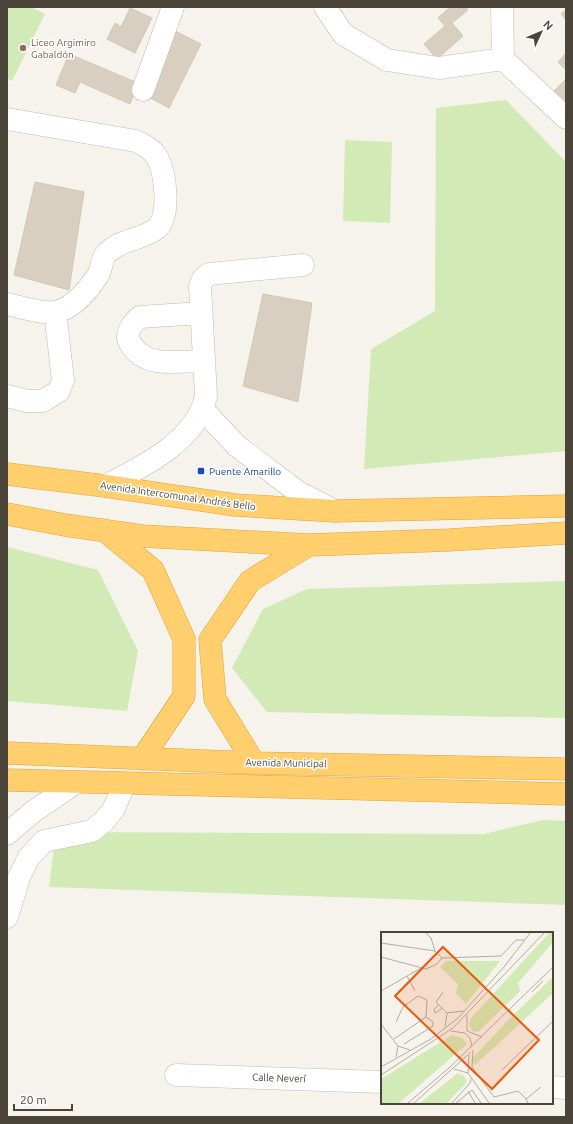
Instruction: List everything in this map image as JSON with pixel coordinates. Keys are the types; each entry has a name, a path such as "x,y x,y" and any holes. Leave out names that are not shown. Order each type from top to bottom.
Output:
{"highway":[{"name":"Avenida Intercomunal Andrés Bello","path":"7,474 105,486 235,505 335,511 566,506"},
{"path":"7,514 65,525 142,536 309,545 449,540 566,533"},
{"path":"104,530 153,570 184,639 184,696 142,759"},
{"path":"254,763 215,699 210,640 250,581 309,545"},
{"name":"Avenida Municipal","path":"7,753 254,763 566,769"},
{"path":"7,780 566,794"}],"street":[{"path":"143,90 173,7"},
{"path":"325,7 343,34 387,60 439,68 503,59"},
{"path":"502,7 503,59 566,118"},
{"path":"7,119 136,141 149,148 157,156 162,168 166,206 164,218 160,225 147,234 122,242 105,254 99,274 83,294 66,308 55,312 7,304"},
{"path":"105,486 161,455 182,437 196,422 203,410 206,396 200,286 203,279 209,274 303,265"},
{"path":"7,396 27,401 43,401 59,391 63,380 55,312"},
{"path":"201,313 140,317 133,323 128,331 128,340 134,351 142,358 151,361 203,361"},
{"path":"203,410 237,446 298,492 335,511"},
{"path":"7,834 34,811 77,782"},
{"path":"7,917 19,877 29,857 44,841 92,831 104,821 113,810 125,784"},
{"name":"Calle Neverí","path":"176,1075 381,1082"},
{"path":"553,1087 566,1088"}],"green space":[{"name":"Liceo Argimiro Gabaldón","path":"7,7 31,7 45,14 12,81 7,78"},
{"path":"506,100 566,162 566,451 364,469 371,349 435,311 436,108"},
{"path":"345,140 392,142 390,223 343,221"},
{"path":"7,547 98,570 138,651 127,711 7,701"},
{"path":"566,581 566,718 267,712 232,668 263,609 307,589"},
{"path":"543,820 566,821 566,905 49,887 56,832 484,834"}],"building":[{"path":"450,7 466,7 468,10 452,23 463,36 437,59 424,44 445,26 438,18"},
{"path":"130,8 152,18 135,53 107,39 115,23 121,27"},
{"path":"566,10 566,20 561,14"},
{"path":"175,31 201,44 169,108 143,94"},
{"path":"566,53 566,70 558,62"},
{"path":"69,54 138,83 130,104 80,82 75,93 56,85"},
{"path":"566,79 566,104 553,92"},
{"path":"35,182 84,192 69,290 14,275"},
{"path":"263,294 312,303 298,402 243,386"}],"place":[{"name":"Liceo Argimiro Gabaldón","path":"23,48"},
{"name":"Puente Amarillo","path":"201,471"}]}
